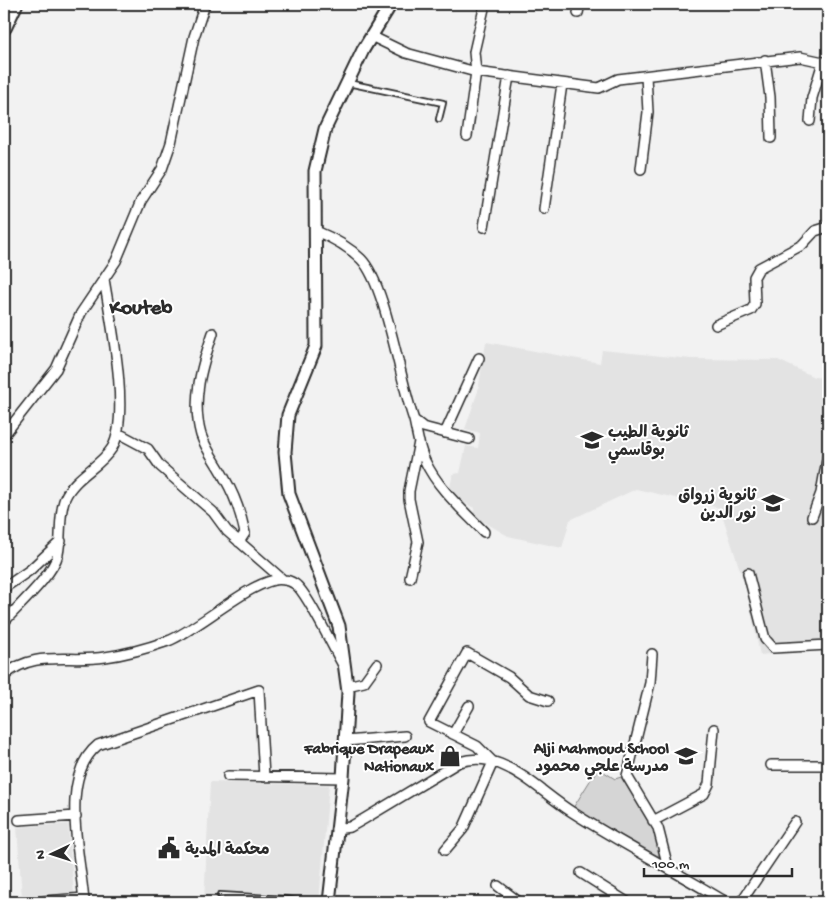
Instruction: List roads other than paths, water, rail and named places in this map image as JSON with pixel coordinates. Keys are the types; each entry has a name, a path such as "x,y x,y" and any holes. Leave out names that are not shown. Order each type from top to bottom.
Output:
{"main road":[{"path":"4,27 15,4"}],"street":[{"path":"4,435 56,369 81,314 116,260 141,201 162,169 178,114 194,37 205,4"},
{"path":"329,902 343,778 347,686 340,626 289,494 285,452 288,415 316,346 315,171 325,129 371,36 391,4"},
{"path":"467,136 476,72 474,52 485,4"},
{"path":"371,36 406,53 476,72 599,88 618,79 765,60 800,57 826,62 812,98 810,121"},
{"path":"765,60 770,97 771,138"},
{"path":"484,227 509,76"},
{"path":"641,169 648,112 646,76"},
{"path":"544,209 562,84"},
{"path":"716,325 751,310 755,304 754,277 758,268 802,244 815,231 828,227"},
{"path":"316,230 347,246 363,260 375,282 424,460 434,477 450,497 484,532"},
{"path":"4,622 54,567 61,542 62,508 66,496 72,486 106,456 118,434 119,391 104,279"},
{"path":"213,333 200,372 197,399 199,420 202,435 227,481 241,514 245,533 239,542"},
{"path":"445,432 479,358"},
{"path":"414,420 423,427 469,439"},
{"path":"118,434 148,449 160,466 213,512 239,542 282,579"},
{"path":"410,578 418,542 409,491 419,442"},
{"path":"812,517 821,493 828,454"},
{"path":"4,588 30,570 61,542"},
{"path":"748,572 765,639 773,648 828,645"},
{"path":"4,676 24,662 42,657 103,658 131,653 170,640 195,628 267,580 282,579 294,583 305,595 345,668"},
{"path":"493,762 477,746 429,722 468,652 509,677 529,695 548,701"},
{"path":"652,654 650,683 627,776 658,828 668,867"},
{"path":"347,686 364,682 377,664"},
{"path":"45,901 84,900 75,795 81,764 88,753 98,745 259,690 264,777"},
{"path":"453,734 469,706"},
{"path":"654,821 704,794 709,784 714,728"},
{"path":"346,741 405,736"},
{"path":"336,829 350,827 364,820 459,762 468,759 493,762 521,773 571,812 726,902"},
{"path":"445,850 463,829 493,762"},
{"path":"771,766 828,765"},
{"path":"228,776 343,778"},
{"path":"19,820 76,816"},
{"path":"741,902 795,822"},
{"path":"581,873 627,902"},
{"path":"498,886 519,902"},
{"path":"825,902 828,898"}],"lane":[{"path":"347,83 443,103 439,118"},
{"path":"220,895 284,898 304,902"}],"place":[{"name":"ثانوية الطيب بوقاسمي","path":"592,440"},
{"name":"ثانوية زرواق نور الدين","path":"773,503"},
{"name":"Fabrique Drapeaux Nationaux","path":"450,756"},
{"name":"Alji Mahmoud School مدرسة علجي محمود","path":"686,756"},
{"name":"محكمة المدية","path":"169,848"}],"district":[{"name":"Kouteb","path":"141,306"}]}
